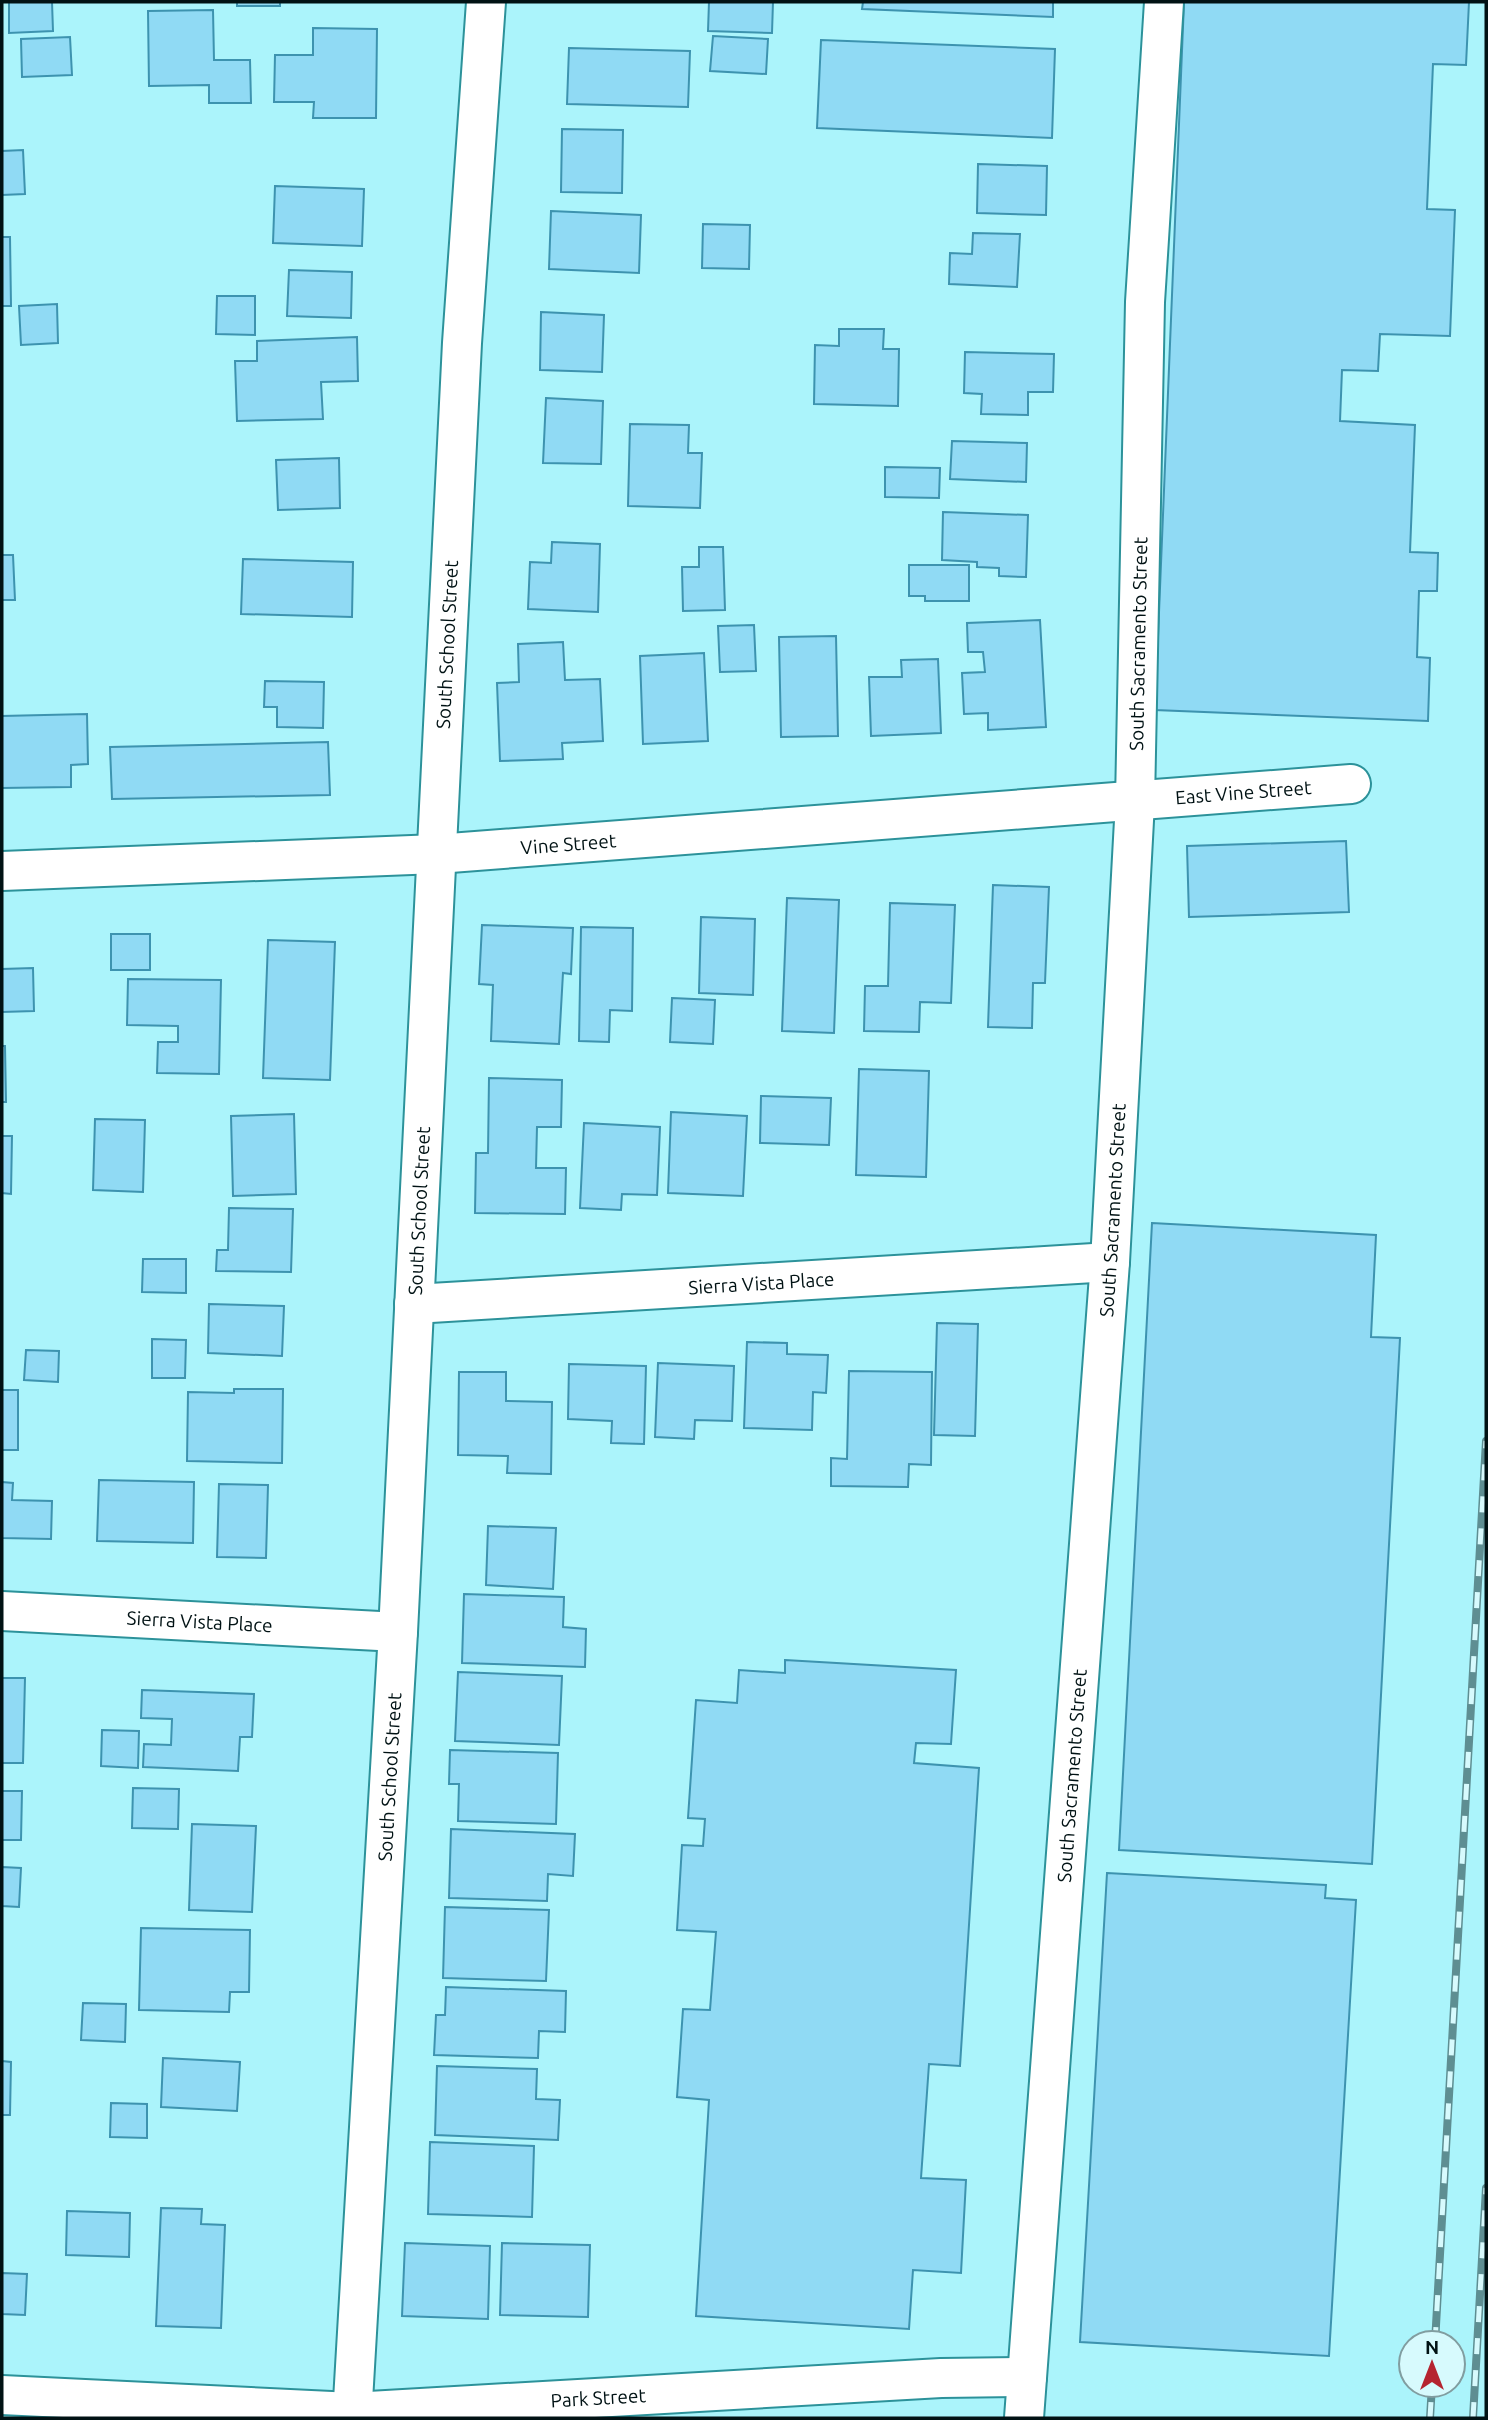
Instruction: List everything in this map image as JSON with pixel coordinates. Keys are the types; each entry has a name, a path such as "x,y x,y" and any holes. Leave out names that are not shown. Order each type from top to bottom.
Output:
{"street":[{"name":"South School Street","path":"352,2415 398,1632 462,344 486,2"},
{"name":"South Sacramento Street","path":"1024,2418 1110,1262 1136,802 1145,302 1164,2"},
{"name":"East Vine Street","path":"1136,802 1350,784"},
{"name":"Vine Street","path":"2,871 437,855 1136,802"},
{"name":"Sierra Vista Place","path":"414,1304 1110,1262"},
{"name":"Sierra Vista Place","path":"2,1611 398,1632"},
{"name":"Park Street","path":"2,2395 352,2415 941,2378 1027,2377"}],"building":[{"path":"9,2 52,2 53,31 9,33"},
{"path":"237,2 280,2 280,6 237,6"},
{"path":"709,2 773,2 772,33 708,31"},
{"path":"863,2 1053,2 1053,17 862,9"},
{"path":"1184,2 1469,2 1466,65 1433,64 1427,209 1455,210 1450,336 1380,334 1378,371 1342,370 1340,421 1415,425 1410,552 1438,553 1437,591 1419,591 1417,657 1430,658 1428,721 1155,710"},
{"path":"213,10 214,60 250,60 251,103 209,103 209,85 149,86 148,11"},
{"path":"313,28 377,29 376,118 313,118 314,102 274,102 275,55 313,55"},
{"path":"713,36 768,39 766,74 710,71"},
{"path":"70,37 72,75 22,77 21,39"},
{"path":"821,40 1055,49 1052,138 817,128"},
{"path":"569,48 690,51 688,107 567,104"},
{"path":"562,129 623,130 622,193 561,192"},
{"path":"23,150 25,194 2,195 2,151"},
{"path":"978,164 1047,166 1046,215 977,213"},
{"path":"275,186 364,189 362,246 273,243"},
{"path":"551,211 641,215 639,273 549,269"},
{"path":"703,224 750,225 749,269 702,268"},
{"path":"973,233 1020,234 1017,287 949,284 950,253 972,254"},
{"path":"2,237 10,237 11,306 2,306"},
{"path":"289,270 352,272 351,318 287,316"},
{"path":"217,296 255,296 255,335 216,334"},
{"path":"57,304 58,343 21,345 19,306"},
{"path":"541,312 604,315 602,372 540,370"},
{"path":"839,329 884,329 883,349 899,349 898,406 814,404 815,345 839,346"},
{"path":"357,337 358,381 321,382 323,419 237,421 235,361 257,361 257,341"},
{"path":"965,352 1054,354 1053,392 1028,392 1028,415 981,414 982,394 964,393"},
{"path":"546,398 603,401 601,464 543,463"},
{"path":"630,424 689,425 688,453 702,453 700,508 628,506"},
{"path":"952,441 1027,443 1026,482 950,479"},
{"path":"339,458 340,508 278,510 276,460"},
{"path":"885,467 940,468 939,498 885,497"},
{"path":"943,512 1028,515 1026,577 999,576 999,568 977,567 977,562 942,560"},
{"path":"552,542 600,544 598,612 528,609 530,562 551,563"},
{"path":"699,547 723,547 725,610 683,611 682,567 699,567"},
{"path":"2,555 13,555 15,600 2,600"},
{"path":"243,559 353,562 352,617 241,614"},
{"path":"909,565 969,565 969,601 925,601 925,596 909,596"},
{"path":"1040,620 1046,727 988,730 988,713 964,714 962,673 985,672 983,652 968,652 967,623"},
{"path":"754,625 756,671 720,672 718,626"},
{"path":"836,636 838,736 781,737 779,637"},
{"path":"563,642 565,680 600,679 603,741 562,743 563,759 500,761 497,683 519,682 518,644"},
{"path":"704,653 708,741 643,744 640,656"},
{"path":"938,659 941,733 871,736 869,677 902,677 901,660"},
{"path":"265,681 324,682 323,728 277,727 277,707 264,707"},
{"path":"87,714 88,764 71,765 71,787 2,788 2,716"},
{"path":"328,742 330,795 112,799 110,747"},
{"path":"1346,841 1349,912 1189,917 1187,846"},
{"path":"993,885 1049,887 1045,983 1033,983 1032,1028 988,1027"},
{"path":"787,898 839,900 834,1033 782,1031"},
{"path":"890,903 955,905 951,1003 920,1002 919,1032 864,1031 865,986 888,986"},
{"path":"701,917 755,919 753,995 699,993"},
{"path":"482,925 573,928 571,974 563,973 559,1044 491,1041 493,985 479,984"},
{"path":"581,927 633,928 632,1011 610,1010 609,1042 579,1041"},
{"path":"111,934 150,934 150,970 111,970"},
{"path":"268,940 335,942 330,1080 263,1078"},
{"path":"33,968 34,1011 2,1012 2,969"},
{"path":"128,979 221,980 219,1074 157,1073 158,1042 178,1042 178,1026 127,1025"},
{"path":"672,998 715,1000 713,1044 670,1042"},
{"path":"2,1046 5,1046 6,1102 2,1102"},
{"path":"859,1069 929,1071 926,1177 856,1175"},
{"path":"489,1078 562,1080 561,1127 537,1127 536,1168 566,1168 565,1214 475,1213 476,1153 488,1153"},
{"path":"761,1096 831,1098 829,1145 760,1143"},
{"path":"671,1112 747,1116 743,1196 668,1193"},
{"path":"294,1114 296,1194 233,1196 231,1116"},
{"path":"95,1119 145,1120 143,1192 93,1190"},
{"path":"584,1123 660,1127 657,1195 622,1194 621,1210 580,1208"},
{"path":"2,1136 12,1136 11,1194 2,1193"},
{"path":"229,1208 293,1209 291,1272 216,1271 217,1250 228,1250"},
{"path":"1152,1223 1376,1235 1371,1337 1400,1338 1372,1864 1119,1850"},
{"path":"143,1259 186,1259 186,1293 142,1292"},
{"path":"209,1304 284,1306 282,1356 208,1353"},
{"path":"937,1323 978,1324 975,1436 934,1435"},
{"path":"152,1339 186,1340 185,1378 152,1378"},
{"path":"747,1342 787,1343 787,1354 828,1355 826,1393 813,1392 812,1430 744,1428"},
{"path":"26,1350 59,1351 58,1382 24,1380"},
{"path":"658,1363 734,1366 732,1421 695,1420 694,1439 655,1437"},
{"path":"569,1364 646,1366 644,1444 611,1443 612,1421 568,1419"},
{"path":"849,1371 932,1372 931,1465 909,1464 908,1487 831,1486 831,1458 847,1459"},
{"path":"459,1372 506,1372 506,1401 552,1402 551,1474 507,1473 508,1456 458,1455"},
{"path":"234,1389 283,1389 282,1463 187,1461 188,1392 234,1393"},
{"path":"2,1390 18,1390 18,1450 2,1450"},
{"path":"99,1480 194,1482 193,1543 97,1541"},
{"path":"2,1482 13,1483 12,1500 52,1501 51,1539 2,1538"},
{"path":"219,1484 268,1485 266,1558 217,1557"},
{"path":"488,1526 556,1528 553,1589 486,1585"},
{"path":"464,1594 564,1597 563,1627 586,1629 585,1667 462,1663"},
{"path":"785,1660 956,1670 951,1744 916,1743 914,1763 979,1768 960,2066 929,2064 921,2178 966,2180 961,2273 913,2270 909,2329 696,2316 709,2100 677,2097 683,2009 710,2010 716,1932 677,1930 682,1845 703,1846 705,1819 688,1818 696,1700 737,1703 739,1670 785,1673"},
{"path":"458,1672 562,1676 559,1745 455,1741"},
{"path":"2,1678 25,1678 23,1763 2,1763"},
{"path":"142,1690 254,1694 252,1737 240,1737 238,1771 143,1767 144,1744 171,1745 172,1719 141,1718"},
{"path":"102,1730 139,1731 138,1768 101,1766"},
{"path":"450,1750 558,1753 556,1824 458,1821 459,1784 449,1784"},
{"path":"133,1788 179,1789 178,1829 132,1828"},
{"path":"2,1791 22,1791 21,1840 2,1840"},
{"path":"192,1824 256,1826 252,1912 189,1910"},
{"path":"451,1829 575,1834 573,1876 548,1874 547,1901 449,1898"},
{"path":"2,1867 21,1868 19,1907 2,1906"},
{"path":"1107,1873 1326,1885 1325,1898 1356,1900 1329,2356 1080,2342"},
{"path":"445,1907 549,1910 546,1981 443,1978"},
{"path":"141,1928 250,1930 249,1992 230,1992 229,2012 139,2010"},
{"path":"446,1987 566,1991 565,2032 539,2031 538,2058 434,2055 436,2015 445,2015"},
{"path":"83,2003 126,2004 125,2042 81,2040"},
{"path":"163,2058 240,2062 237,2111 161,2107"},
{"path":"2,2061 11,2062 10,2115 2,2115"},
{"path":"437,2066 537,2069 536,2099 560,2100 558,2140 435,2135"},
{"path":"111,2103 147,2104 147,2138 110,2137"},
{"path":"430,2142 534,2146 532,2217 428,2214"},
{"path":"161,2208 202,2209 201,2224 225,2225 221,2328 156,2326"},
{"path":"67,2211 130,2213 129,2257 66,2255"},
{"path":"405,2243 490,2246 488,2319 402,2316"},
{"path":"502,2243 590,2245 588,2317 500,2315"},
{"path":"2,2273 27,2274 25,2315 2,2314"}],"railway":[{"path":"1436,2329 1486,1441"},
{"path":"1473,2418 1486,2188"},
{"path":"1430,2418 1431,2399"}]}
